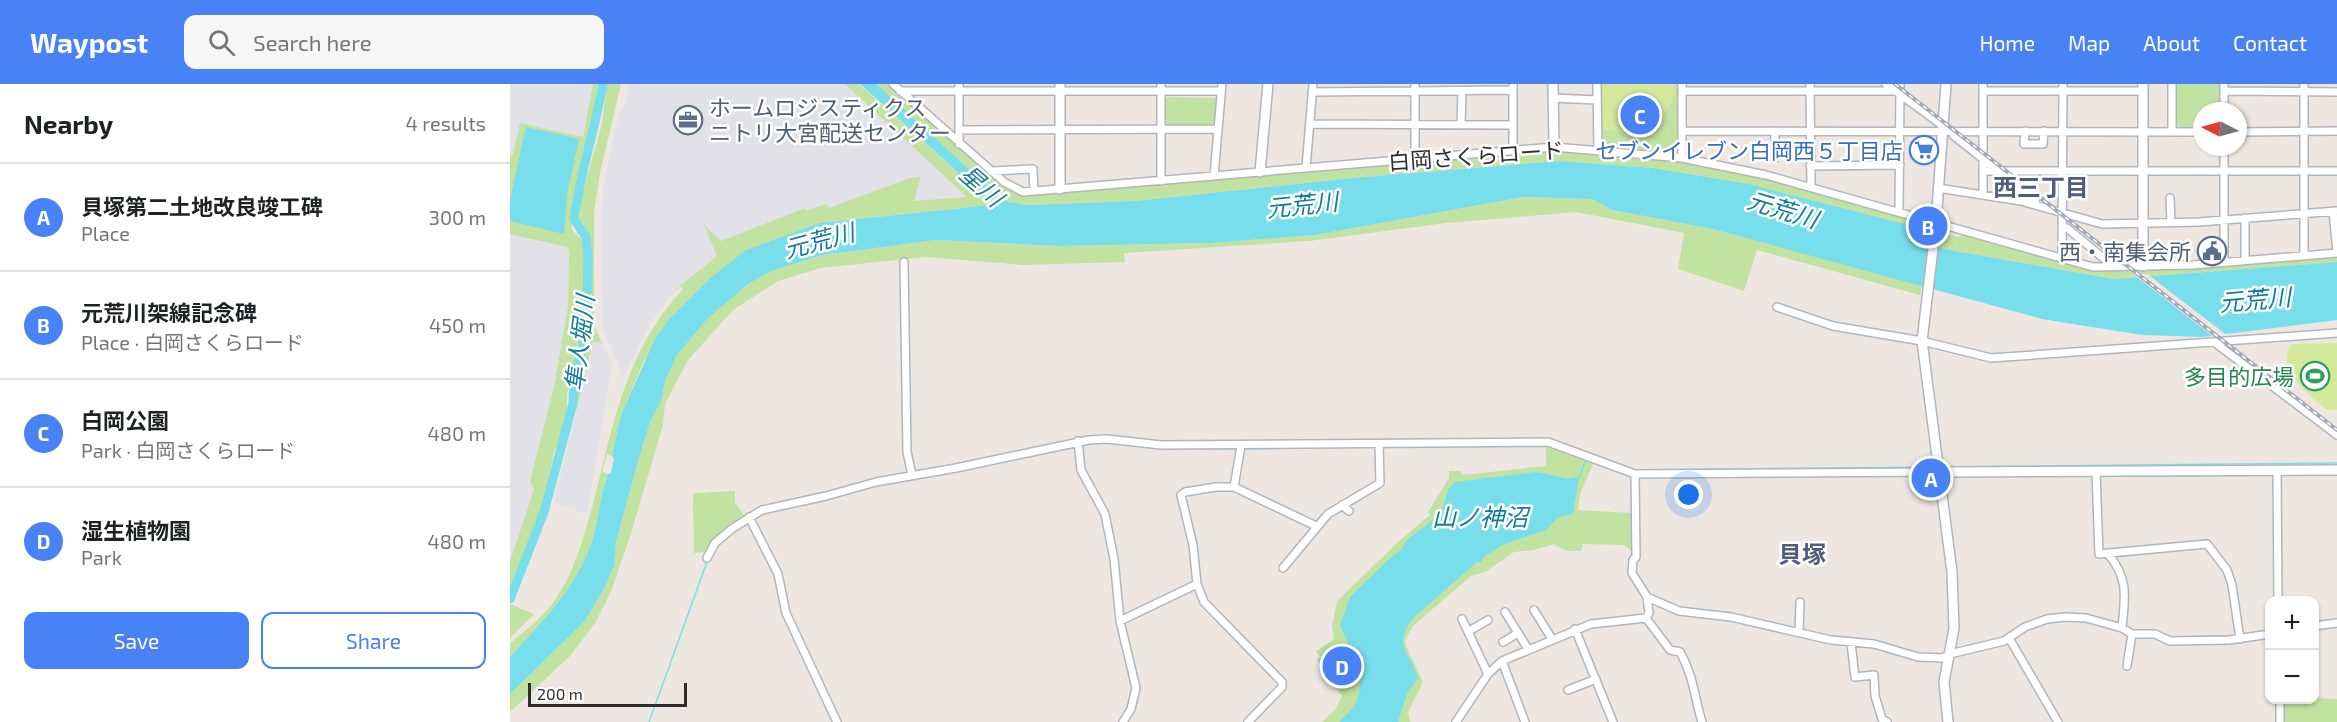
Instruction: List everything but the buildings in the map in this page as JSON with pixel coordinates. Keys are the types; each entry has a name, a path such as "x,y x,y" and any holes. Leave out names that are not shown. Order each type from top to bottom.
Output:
{"street":[{"name":"白岡さくらロード","path":"893,84 1004,182 1023,192 1554,147 1682,158 1766,176 2093,267 2224,262 2337,253"},
{"path":"1260,172 1268,84"},
{"path":"1553,84 1554,147"},
{"path":"1598,84 1598,151"},
{"path":"1886,84 1943,128"},
{"path":"1899,212 1898,93 1900,84"},
{"path":"1946,84 1936,223 1922,342 1953,599 1954,628 1944,682 1948,722"},
{"path":"2172,84 2172,131"},
{"path":"959,87 959,144"},
{"path":"900,91 959,87 1221,87 1214,176"},
{"path":"1060,87 1060,189"},
{"path":"1161,87 1161,181"},
{"path":"1414,159 1415,87"},
{"path":"1306,168 1313,88 1415,87 1462,91 1513,87 1513,151"},
{"path":"1682,158 1682,88 1810,87 1898,93"},
{"path":"1810,87 1811,188"},
{"path":"1983,195 1983,88 2143,88 2143,266"},
{"path":"2062,258 2063,88"},
{"path":"2224,88 2304,88 2337,92"},
{"path":"2304,88 2304,256"},
{"path":"1461,124 1462,91"},
{"path":"1553,98 1597,100"},
{"path":"1310,124 1513,125"},
{"path":"1682,131 1900,131 1943,128 1953,131 2193,132"},
{"path":"959,130 1218,129"},
{"path":"1775,131 1775,158"},
{"path":"1953,131 1954,135 2035,200 2036,205"},
{"path":"2025,131 2024,144 2043,144 2044,131"},
{"path":"2247,132 2337,131"},
{"path":"2224,156 2224,262"},
{"path":"1810,166 1900,165"},
{"path":"991,171 1033,169 1034,191"},
{"path":"1983,171 2337,171"},
{"path":"1938,188 2036,205 2102,224 2224,220 2335,211 2337,253"},
{"path":"2170,198 2171,222"},
{"path":"2245,218 2245,260"},
{"path":"2062,228 2067,228 2113,266"},
{"path":"904,262 907,452 912,475"},
{"path":"1777,308 1833,326 1922,342 1991,358 2337,333"},
{"path":"2214,342 2337,435"},
{"path":"707,558 714,543 749,517 785,503 1078,441 1107,439 1161,446 1548,442 1635,474 2337,470"},
{"path":"1078,441 1081,470 1105,514 1114,559 1120,621 1136,688 1131,710 1123,722"},
{"path":"1283,568 1328,514 1380,483 1379,444"},
{"path":"1234,487 1241,446"},
{"path":"2277,471 2278,596"},
{"path":"2096,472 2099,554 2207,544 2227,570 2232,585 2240,639"},
{"path":"1635,474 1636,557 1633,560 1632,573 1647,597 1649,614 1646,618"},
{"path":"1248,722 1282,687 1282,682 1204,602 1197,584 1193,545 1181,495 1185,492 1216,487 1234,487 1316,526"},
{"path":"1342,505 1349,511"},
{"path":"749,517 778,574 786,613 837,722"},
{"path":"2108,554 2119,567 2124,585 2122,628"},
{"path":"1120,621 1197,584"},
{"path":"1647,597 1679,611 1731,617 1851,643 1874,644 1918,657 1942,658 2004,641 2025,627 2056,618 2086,618 2122,628 2132,634 2155,634 2170,641 2240,639 2265,635"},
{"path":"1799,632 1800,602"},
{"path":"1534,610 1552,639"},
{"path":"1504,612 1528,649"},
{"path":"1456,722 1488,674 1502,661 1591,624 1646,618"},
{"path":"1646,618 1670,650 1680,652 1686,663 1692,676 1702,722"},
{"path":"1462,620 1488,674"},
{"path":"1469,632 1488,620"},
{"path":"2319,625 2337,623"},
{"path":"1575,629 1613,722"},
{"path":"1503,642 1518,633"},
{"path":"2127,666 2132,634"},
{"path":"2009,638 2058,722"},
{"path":"1851,643 1855,677 1874,675 1875,696 1882,719 1887,722"},
{"path":"1502,661 1525,722"},
{"path":"1568,690 1596,679"},
{"path":"2280,704 2280,722"}],"shaded area":[{"path":"510,84 593,84 567,215 568,306 554,387 530,481 534,489 510,561"},
{"path":"630,84 845,84 968,197 897,203 717,256 669,298 650,324 622,379 619,366 602,327 601,212 605,177 619,114 627,100"},
{"path":"594,342 602,343 612,365 587,514 554,503"}],"green space":[{"path":"593,84 599,84 589,140 574,199 572,219 572,230 582,240 585,255 578,350 567,394 567,417 554,452 543,506 510,591 510,561 534,489 530,481 554,387 568,306 569,251 567,247 510,234 510,155 513,155 520,123 583,137"},
{"path":"607,84 621,84 600,173 594,213 594,325 602,343 593,342 576,412 574,407 575,374 586,349 585,317 590,301 591,254 588,237 579,220 581,198 602,124"},
{"path":"845,84 859,84 973,186 991,205 820,223 709,279 671,317 643,363 621,415 612,456 607,454 602,472 608,474 592,541 577,574 557,603 510,657 510,644 538,620 553,603 574,564 588,521 617,410 636,359 664,312 683,289 680,286 717,256 704,225 721,241 805,208 806,211 826,204 829,208 921,176 914,201 967,197"},
{"path":"874,84 888,84 1000,183 1023,194 1555,150 1685,161 1754,175 1923,222 1930,231 1929,239 1911,226 1749,184 1653,168 1559,161 1352,178 1134,201 1027,205 1009,202 994,193"},
{"path":"1600,84 1680,84 1679,153 1601,149"},
{"path":"1602,84 1676,84 1668,109 1660,118 1640,129 1615,131 1602,129"},
{"path":"2174,84 2222,84 2222,102 2193,102 2193,129 2175,129"},
{"path":"1161,97 1217,98 1215,127 1162,127"},
{"path":"1523,197 1592,199 1612,210 1713,229 1922,285 1920,295 1757,250 1744,291 1678,269 1684,233 1576,212 1446,223 1309,241 1124,253 1125,262 1023,265 925,257 821,268 778,281 733,310 688,360 665,404 663,425 611,592 595,623 570,656 510,712 510,694 585,621 604,589 614,566 616,542 651,419 661,402 665,381 677,355 708,318 726,301 771,271 822,255 936,240 1058,246 1212,243 1315,235"},
{"path":"1962,232 2095,269 2337,255 2337,262 2114,279 1938,248 1940,233 1960,237"},
{"name":"多目的広場","path":"2337,343 2337,410 2327,410 2296,381 2290,372 2287,353 2292,344"},
{"name":"山ノ神沼","path":"1546,447 1593,464 1580,494 1578,510 1632,513 1632,551 1624,545 1583,544 1581,551 1570,551 1554,544 1534,550 1514,552 1485,572 1471,576 1413,626 1405,640 1406,646 1423,682 1408,712 1410,722 1322,722 1335,710 1342,696 1317,660 1320,657 1316,651 1334,639 1332,626 1337,601 1398,542 1430,515 1428,512 1449,478 1449,471 1461,471 1462,475 1546,466"},
{"path":"735,491 735,503 744,515 743,518 712,542 705,552 694,553 693,493"},
{"path":"510,604 534,614 510,638"},
{"path":"2319,698 2337,699 2337,722 2284,722 2284,704 2319,704"}],"water":[{"path":"860,84 876,84 999,197 1009,202 1027,205 1135,201 1352,178 1559,161 1653,168 1749,184 1912,226 1938,248 2114,279 2337,262 2337,320 2203,337 2142,335 2042,319 1713,229 1612,210 1592,199 1523,197 1315,235 1212,243 1058,246 936,240 822,255 771,271 747,285 708,318 677,355 665,381 661,402 651,419 616,542 614,566 604,589 585,621 510,694 510,657 568,589 585,558 592,541 605,482 608,474 611,473 614,459 612,456 621,415 655,339 671,317 709,279 746,250 820,223 991,205"},
{"path":"526,127 579,139 567,194 564,234 510,221 510,200"},
{"name":"山ノ神沼","path":"1535,472 1579,478 1573,514 1558,517 1546,530 1504,544 1485,556 1481,562 1477,562 1414,617 1407,626 1403,641 1418,678 1407,694 1398,722 1339,722 1354,706 1360,681 1340,625 1350,597 1401,550 1408,539 1441,514 1448,490 1455,482"}],"pier":[{"path":"2133,274 2147,274 2228,336 2215,338"}],"waterway":[{"name":"隼人堀川","path":"510,599 544,512 573,403 574,375 583,350 588,257 586,237 574,219 603,84"},
{"path":"1382,447 1549,445"},
{"path":"1148,447 1237,449"},
{"path":"1244,449 1378,447"},
{"path":"1589,455 1590,453 1619,465"},
{"path":"1578,457 1587,460"},
{"path":"1579,478 1586,460"},
{"path":"1941,467 2337,463"},
{"path":"1632,470 1933,467"},
{"path":"649,722 708,559"}],"railway":[{"path":"1895,84 2337,430"}],"place":[{"name":"白岡公園","path":"1640,115"},
{"name":"ホームロジスティクス ニトリ大宮配送センター","path":"688,120"},
{"name":"セブンイレブン白岡西５丁目店","path":"1924,150"},
{"name":"元荒川架線記念碑","path":"1928,226"},
{"name":"西・南集会所","path":"2212,251"},
{"name":"多目的広場","path":"2315,376"},
{"name":"貝塚第二土地改良竣工碑","path":"1931,478"},
{"name":"湿生植物園","path":"1342,666"}],"district":[{"name":"西三丁目","path":"2041,186"},
{"name":"貝塚","path":"1802,553"}],"water label":[{"name":"星川","path":"982,185"},
{"name":"元荒川","path":"1302,204"},
{"name":"元荒川","path":"1783,209"},
{"name":"元荒川","path":"819,240"},
{"name":"元荒川","path":"2255,299"}]}
